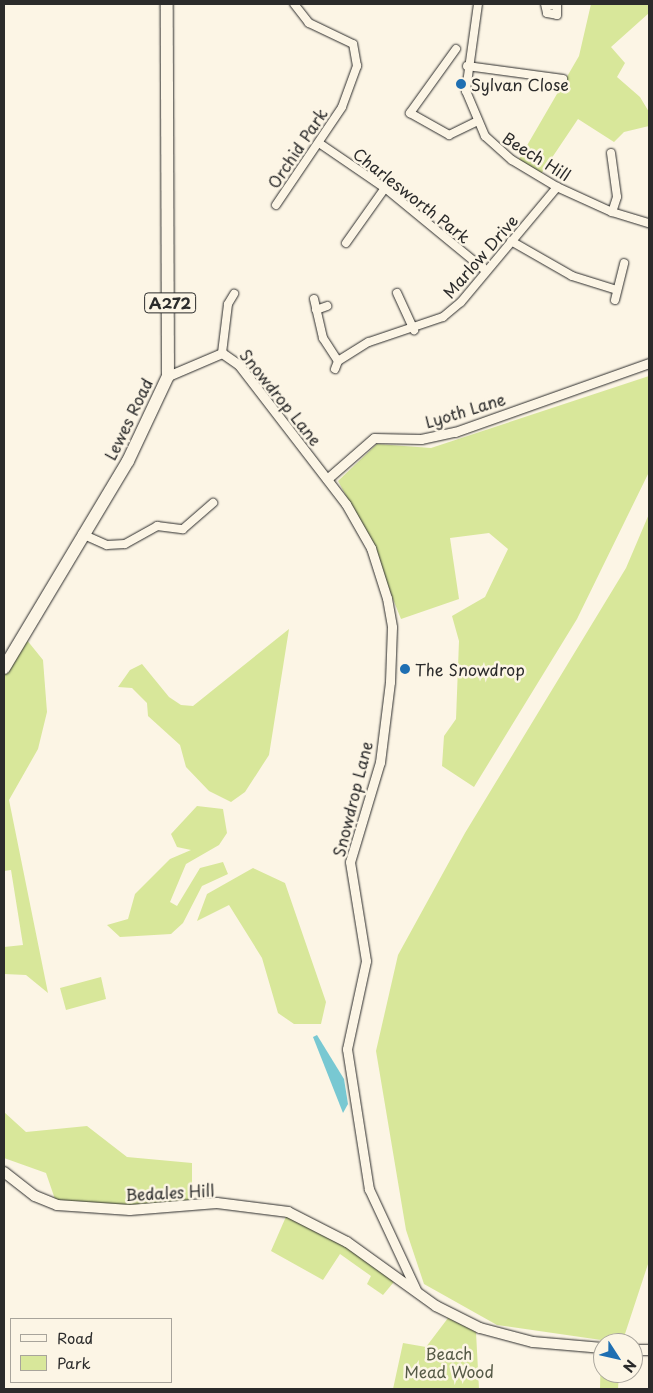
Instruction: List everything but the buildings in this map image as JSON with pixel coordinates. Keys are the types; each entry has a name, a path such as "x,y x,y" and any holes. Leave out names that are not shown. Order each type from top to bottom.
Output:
{"highway":[{"name":"Lewes Road","path":"4,668 82,534 128,461 168,376 167,4"}],"main road":[{"name":"Bedales Hill","path":"4,1172 35,1196 57,1205 130,1210 217,1203 288,1212 347,1242 416,1290 480,1328 533,1342 593,1347"}],"street":[{"name":"Orchid Park","path":"276,205 279,194 319,142 342,107 357,66 352,44 309,23 294,4"},
{"name":"Beech Hill","path":"478,4 467,66 466,91 476,122 492,144 557,187 612,212 649,223"},
{"path":"456,49 410,113 449,135 476,122"},
{"path":"467,66 548,83 562,76 563,79"},
{"name":"Charlesworth Park","path":"319,142 385,188 486,271"},
{"path":"611,153 617,197 612,212"},
{"name":"Marlow Drive","path":"314,299 323,338 336,365 369,342 414,330 443,317 486,271 557,187"},
{"path":"346,243 385,188"},
{"path":"511,240 572,276 617,290"},
{"path":"615,300 624,263"},
{"path":"222,353 228,304 234,294"},
{"path":"402,296 414,330"},
{"path":"316,310 327,306"},
{"name":"Snowdrop Lane","path":"168,376 222,353 239,365 327,479 371,548 392,627 380,762 350,862 366,961 347,1049 369,1189 416,1290"},
{"name":"Lyoth Lane","path":"327,479 374,438 421,439 455,432 649,363"},
{"path":"82,534 98,542 125,544 157,526 182,529 213,503"}],"green space":[{"path":"591,4 649,4 649,13 611,47 625,63 617,77 640,97 649,112 649,126 624,132 614,142 578,119 541,174 518,161 579,56"},
{"path":"649,376 649,472 577,619 474,787 442,766 444,736 456,719 459,641 452,616 485,597 508,549 489,533 450,538 459,599 401,619 366,532 338,481 377,444 431,448"},
{"path":"649,514 649,1261 625,1333 593,1333 593,1339 497,1325 424,1284 406,1230 376,1051 398,955 465,833 626,568"},
{"path":"289,629 269,755 245,792 231,802 209,791 186,767 180,745 148,716 147,703 132,688 118,687 130,670 142,664 169,697 181,705 193,706"},
{"path":"22,634 43,660 47,712 38,749 9,800 48,993 26,975 4,974 4,947 23,945 11,870 4,871 4,668"},
{"path":"197,806 223,809 227,833 219,845 186,864 170,902 177,906 200,868 223,862 228,874 202,886 183,923 171,934 120,937 107,925 128,919 135,894 170,859 191,850 177,847 171,834"},
{"path":"253,868 285,883 326,1002 321,1024 294,1024 278,1013 262,958 229,905 197,921 207,894"},
{"path":"101,977 106,999 66,1010 60,988"},
{"path":"4,1112 26,1132 87,1126 127,1157 192,1163 192,1204 130,1210 57,1205 46,1173 4,1158"},
{"path":"288,1212 398,1277 383,1295 367,1284 371,1276 340,1254 323,1280 271,1251"},
{"name":"Beach Mead Wood","path":"448,1318 476,1332 479,1389 393,1389 403,1343 426,1347"},
{"path":"600,1383 618,1383 618,1389 600,1389"}],"water":[{"path":"317,1035 344,1079 348,1104 343,1113 313,1037"}],"place":[{"name":"Sylvan Close","path":"461,84"},
{"name":"The Snowdrop","path":"405,669"}]}
